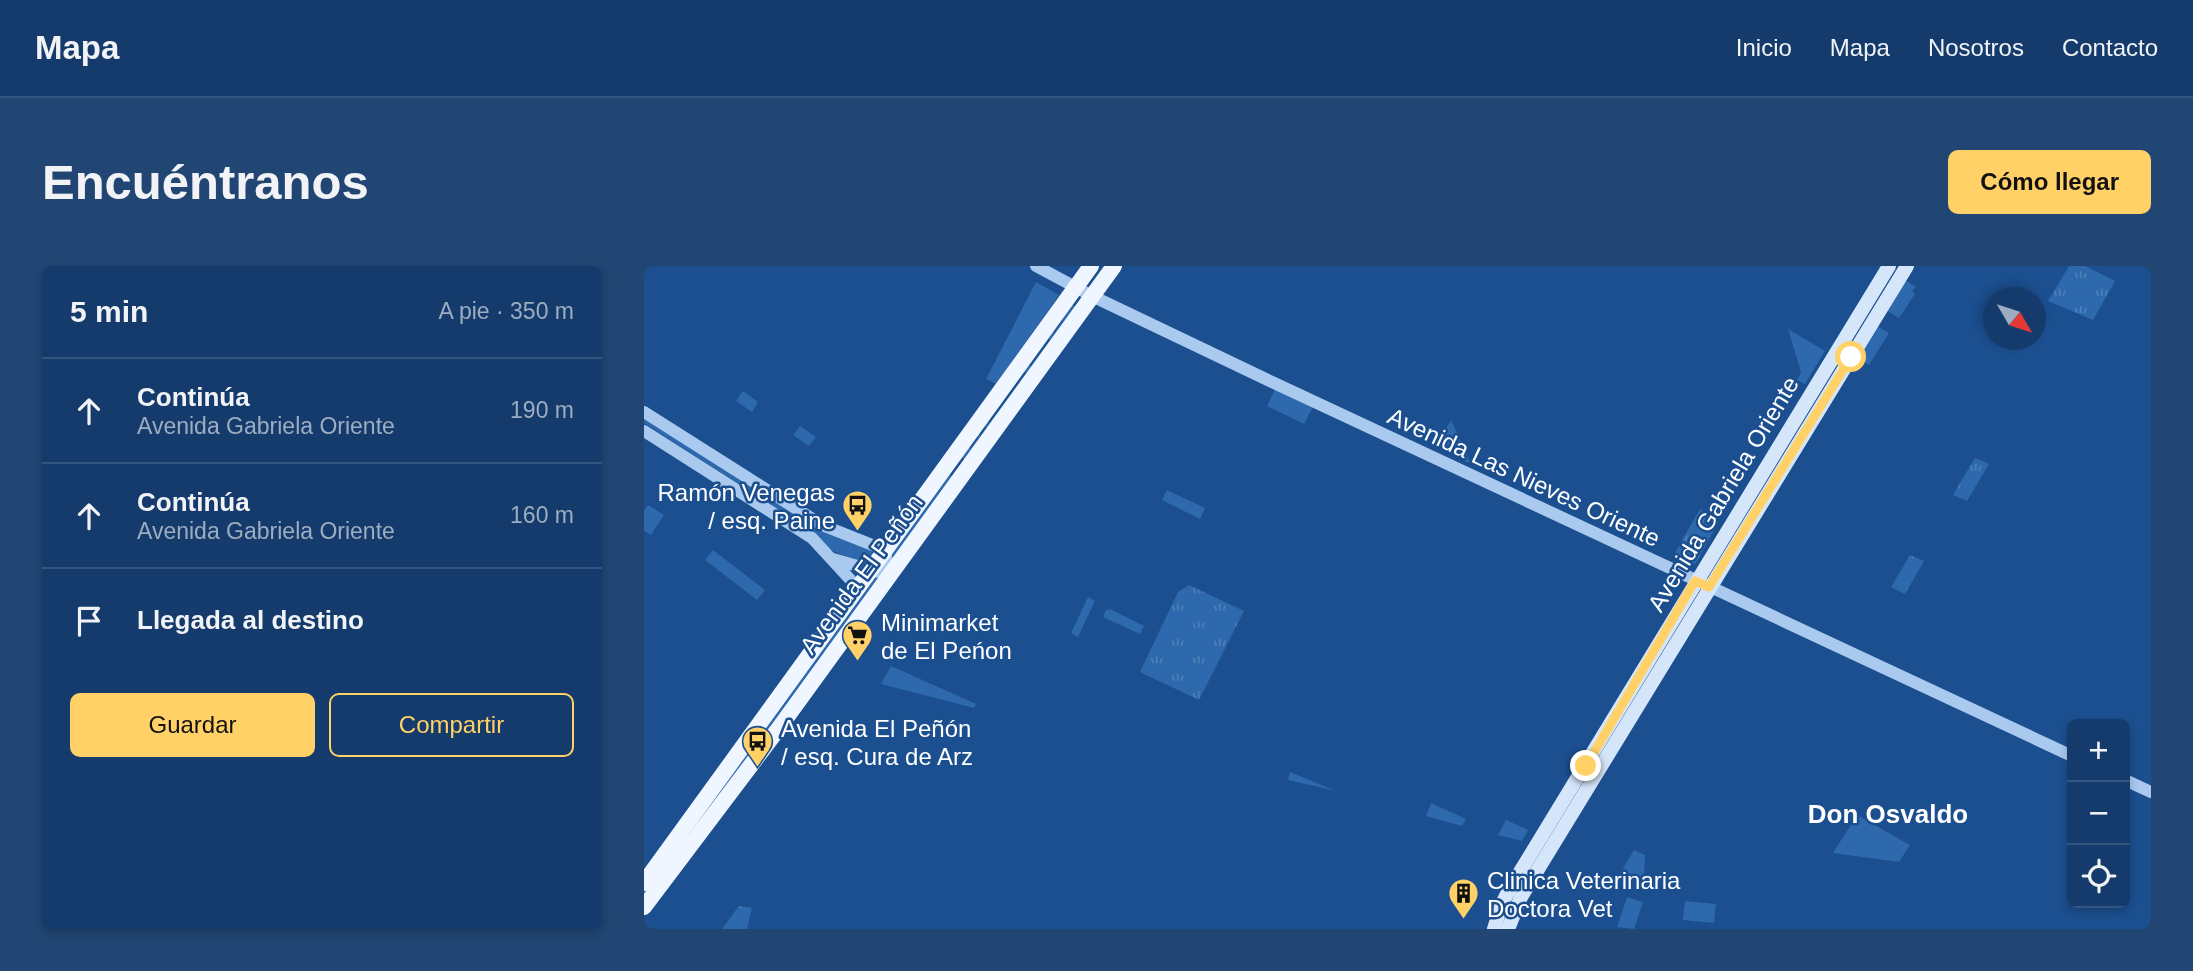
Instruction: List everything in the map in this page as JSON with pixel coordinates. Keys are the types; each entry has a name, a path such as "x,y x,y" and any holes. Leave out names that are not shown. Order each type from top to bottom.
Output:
{"main road":[{"name":"Avenida El Peñón","path":"644,883 1091,266"},
{"name":"Avenida El Peñón","path":"644,907 698,838 1114,266"},
{"name":"Avenida Gabriela Oriente","path":"1508,929 1521,897 1889,266"},
{"name":"Avenida Gabriela Oriente","path":"1494,929 1509,890 1907,266"}],"street":[{"name":"Avenida Las Nieves Oriente","path":"1036,266 1092,296 2067,754"},
{"path":"644,412 822,525 885,550 889,575 833,559"},
{"path":"644,431 813,538 858,588"},
{"path":"2129,782 2151,792"}],"green space":[{"path":"2069,266 2085,266 2115,281 2093,320 2048,301"},
{"path":"1905,280 1916,287 1912,291 1915,294 1899,318 1886,310"},
{"path":"1036,282 1059,295 996,384 986,379"},
{"path":"1069,302 1076,307 966,460 959,456 964,448 971,448 978,438 976,435 981,435 986,428 983,424 990,422 1026,373 1022,370 1026,364 1031,366 1050,340 1047,337 1051,330 1054,333 1063,320 1059,316"},
{"path":"1877,326 1889,333 1869,365 1857,357"},
{"path":"1788,329 1825,351 1805,384 1797,380 1801,372"},
{"path":"1275,389 1313,407 1304,424 1267,406"},
{"path":"743,391 758,402 752,412 736,401"},
{"path":"644,418 814,526 873,552 864,565 827,548 810,530 644,423"},
{"path":"1451,420 1471,464 1436,446"},
{"path":"800,426 816,437 809,446 793,435"},
{"path":"1975,458 1989,464 1967,501 1953,495"},
{"path":"949,474 954,477 656,887 644,898 644,888"},
{"path":"1167,490 1205,508 1200,519 1162,500"},
{"path":"648,505 664,515 651,535 644,531 644,511"},
{"path":"1700,509 1719,521 1696,563 1690,565 1673,556"},
{"path":"713,550 765,590 757,600 705,560"},
{"path":"1910,555 1924,561 1905,594 1891,587"},
{"path":"1189,585 1244,611 1199,700 1140,672 1178,592"},
{"path":"1088,597 1095,601 1078,637 1071,633"},
{"path":"1110,609 1144,626 1140,634 1103,617 1106,610"},
{"path":"891,666 976,704 974,708 881,684"},
{"path":"1290,772 1336,791 1288,780"},
{"path":"1431,803 1466,819 1462,826 1426,816"},
{"path":"1857,815 1910,845 1899,862 1833,853"},
{"path":"1506,820 1528,830 1522,841 1498,835"},
{"path":"1634,850 1645,855 1644,878 1618,877"},
{"path":"1627,897 1643,902 1634,929 1617,927"},
{"path":"1685,901 1716,904 1714,923 1683,920"},
{"path":"739,906 752,908 747,929 722,929"}],"place":[{"name":"Ramón Venegas / esq. Paine","path":"858,533"},
{"name":"Minimarket de El Peńon","path":"858,663"},
{"name":"Avenida El Peñón / esq. Cura de Arz","path":"758,769"},
{"name":"Clinica Veterinaria Doctora Vet","path":"1464,921"}],"district":[{"name":"Don Osvaldo","path":"1888,814"}],"route":[{"path":"1586,766 1695,581 1709,587 1851,357"}]}
